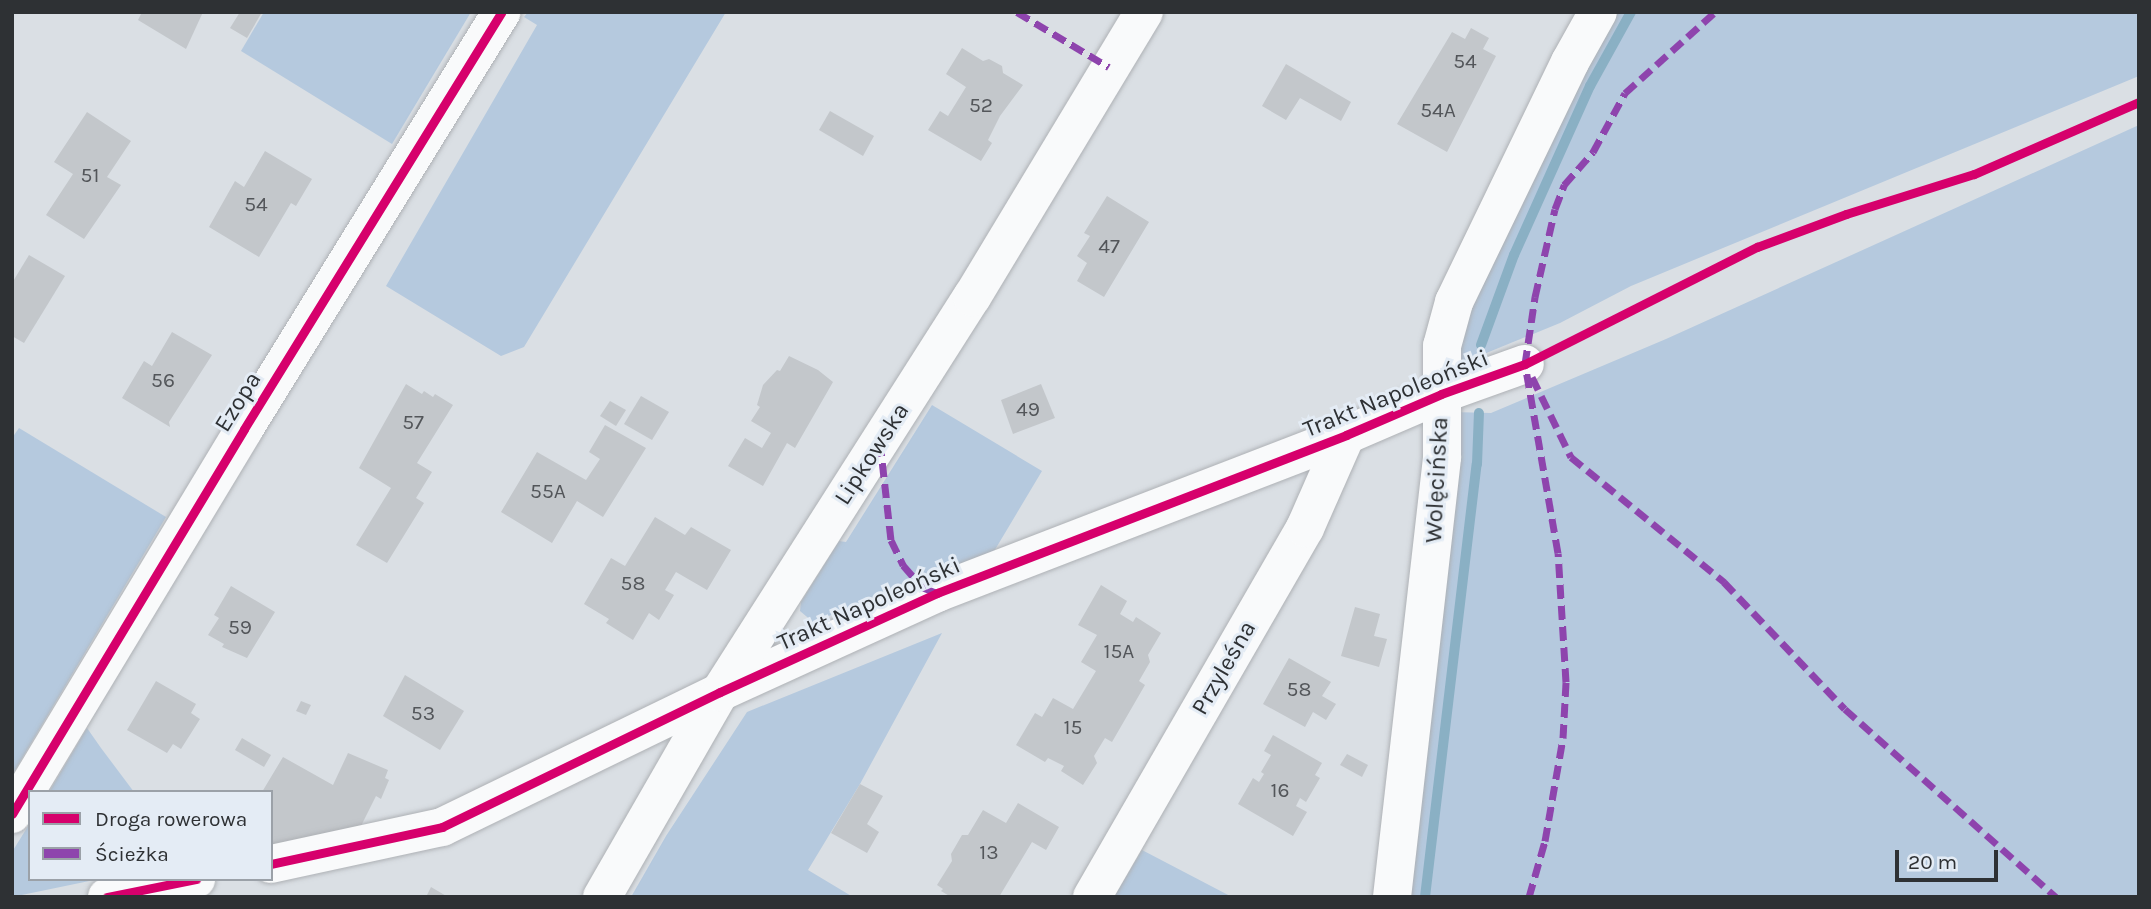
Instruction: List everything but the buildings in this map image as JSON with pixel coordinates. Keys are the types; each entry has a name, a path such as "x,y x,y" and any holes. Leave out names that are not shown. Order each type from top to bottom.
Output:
{"street":[{"name":"Ezopa","path":"12,814 244,429 502,12"},
{"name":"Lipkowska","path":"603,897 720,692 972,298 1144,12"},
{"name":"Wolęcińska","path":"1391,897 1441,470 1442,346 1454,302 1570,62 1598,12"},
{"name":"Trakt Napoleoński","path":"273,864 442,827 720,692 937,593 1346,435 1441,394 1525,364"},
{"name":"Przyleśna","path":"1092,897 1305,528 1346,435"},
{"path":"107,897 187,881"}],"shaded area":[{"path":"264,12 471,12 392,144 241,51"},
{"path":"528,12 726,12 524,347 501,356 386,286 537,25 524,17"},
{"path":"1611,12 2139,12 2139,76 1631,286 1560,323 1457,365 1462,310"},
{"path":"2139,125 2139,897 1402,897 1453,412 1491,413 1666,339"},
{"path":"932,405 1042,471 993,553 813,622 800,611 801,602 839,541 846,542"},
{"path":"19,428 166,517 12,775 12,438"},
{"path":"942,633 860,784 808,870 853,897 631,897 666,836 747,712"},
{"path":"87,728 132,790 50,790"},
{"path":"28,826 28,881 89,881 12,897 12,852"},
{"path":"1142,850 1232,897 1114,897"}],"waterway":[{"path":"1481,345 1514,255 1590,86 1631,12"},
{"path":"1425,897 1477,464 1479,413"}],"marked path":[{"path":"1017,12 1109,67"},
{"path":"1529,897 1545,841 1563,738 1566,682 1558,553 1525,364 1535,297 1555,209 1564,185 1593,152 1625,93 1715,12"},
{"path":"1532,377 1571,457 1724,582 1845,709 2056,897"},
{"path":"880,442 891,540 903,565 922,587 937,593"}],"cycle path":[{"path":"12,814 244,429 502,12"},
{"path":"273,864 442,827 720,692 937,593 1346,435 1441,394 1525,364 1757,247 1846,214 1974,174 2139,102"},
{"path":"107,897 186,881"}]}
